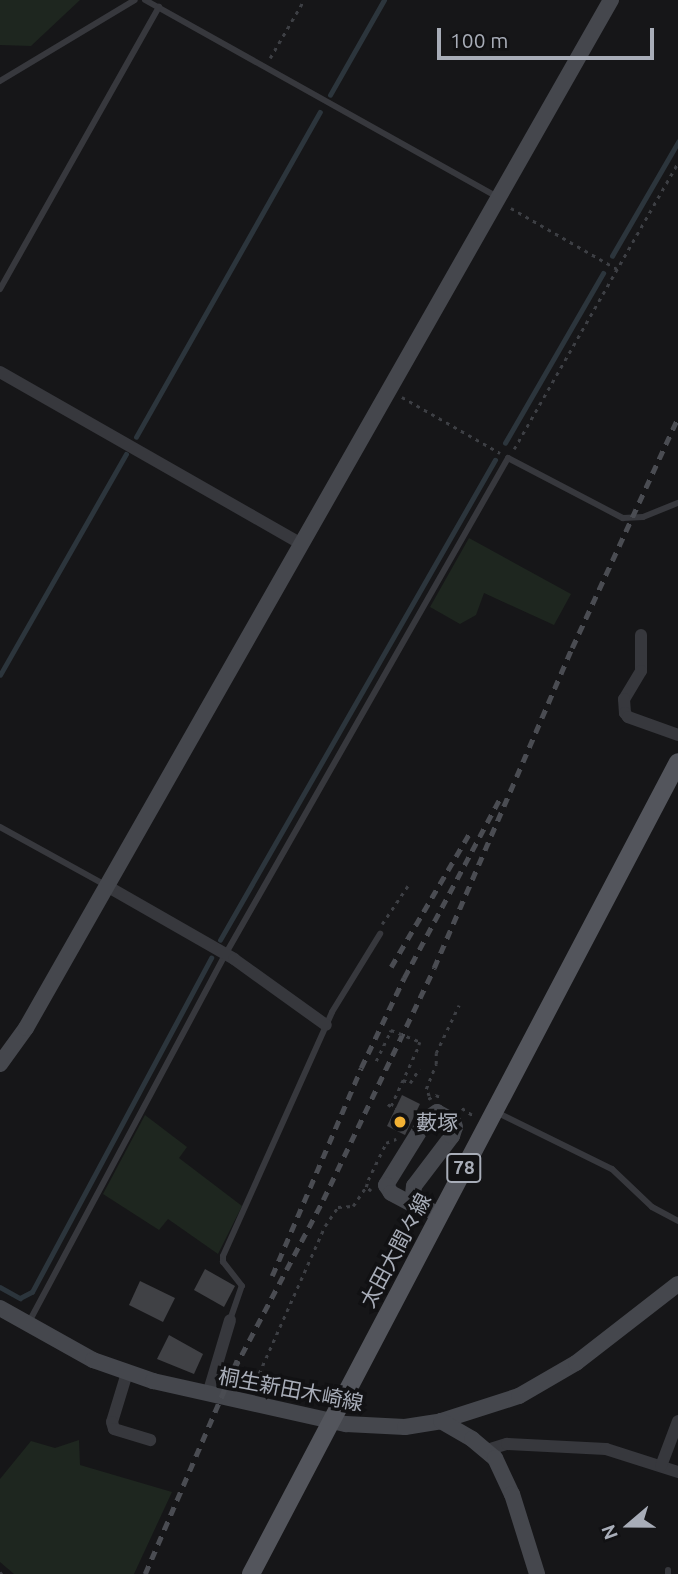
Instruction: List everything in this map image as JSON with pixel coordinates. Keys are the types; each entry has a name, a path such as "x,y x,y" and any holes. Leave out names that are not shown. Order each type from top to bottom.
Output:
{"main road":[{"name":"太田大間々線","path":"251,1574 331,1421 433,1211 494,1112 678,762"}],"street":[{"path":"0,1063 26,1028 611,0"},
{"path":"0,372 301,544"},
{"path":"642,635 641,671 624,699 625,713 628,717 678,735"},
{"path":"105,885 225,955 326,1025"},
{"path":"437,1112 453,1121 455,1127 452,1136 414,1186 413,1195 433,1211 391,1193 386,1182 427,1119 437,1112"},
{"name":"桐生新田木崎線","path":"0,1308 77,1352 128,1373 331,1421 395,1427 441,1422 503,1403 552,1378 678,1284"},
{"path":"208,1394 230,1320"},
{"path":"128,1373 112,1422 114,1429 150,1440"},
{"path":"661,1466 678,1421"},
{"path":"441,1422 487,1450 499,1464 512,1494 537,1574"},
{"path":"487,1450 507,1444 586,1447 623,1453 678,1472"}],"lane":[{"path":"0,81 135,0"},
{"path":"145,0 498,197"},
{"path":"0,289 159,7"},
{"path":"28,1324 225,955 508,458 623,519 643,517 678,503"},
{"path":"0,827 105,885"},
{"path":"230,1320 242,1286 238,1277 222,1262 223,1256 326,1025 344,989 380,934"},
{"path":"494,1112 612,1169 652,1207 678,1221"}],"path":[{"path":"265,67 304,0"},
{"path":"389,390 508,458 678,163"},
{"path":"498,197 617,269"},
{"path":"380,934 380,926 409,884"},
{"path":"430,1097 426,1089 436,1064 436,1054 459,1005"},
{"path":"376,1061 391,1030 420,1042 391,1106"},
{"path":"404,1078 410,1083 419,1069"},
{"path":"251,1392 325,1226 338,1207 354,1206 366,1187"}],"shaded area":[{"path":"0,0 80,0 31,46 0,45"},
{"path":"469,538 571,594 554,625 484,593 476,615 460,624 430,607"},
{"path":"145,1115 187,1147 179,1158 242,1206 218,1254 168,1219 159,1230 103,1194"},
{"path":"79,1440 80,1465 172,1492 134,1574 14,1574 0,1562 0,1479 31,1441 55,1448"}],"building":[{"path":"402,1095 420,1104 405,1135 387,1126"},
{"path":"205,1269 235,1286 224,1307 194,1290"},
{"path":"140,1281 175,1298 163,1322 129,1305"},
{"path":"169,1335 203,1354 194,1374 157,1359"}],"waterway":[{"path":"330,95 384,0"},
{"path":"136,437 320,112"},
{"path":"612,256 678,142"},
{"path":"505,443 603,273"},
{"path":"0,675 126,454"},
{"path":"220,940 495,460"},
{"path":"0,1287 20,1298 32,1292 211,958"}],"railway":[{"path":"234,1369 323,1200 434,968 572,648 678,418"},
{"path":"272,1276 361,1068 404,978 501,796"},
{"path":"391,967 469,834"},
{"path":"145,1574 237,1360"}],"place":[{"name":"藪塚","path":"400,1122"}]}
